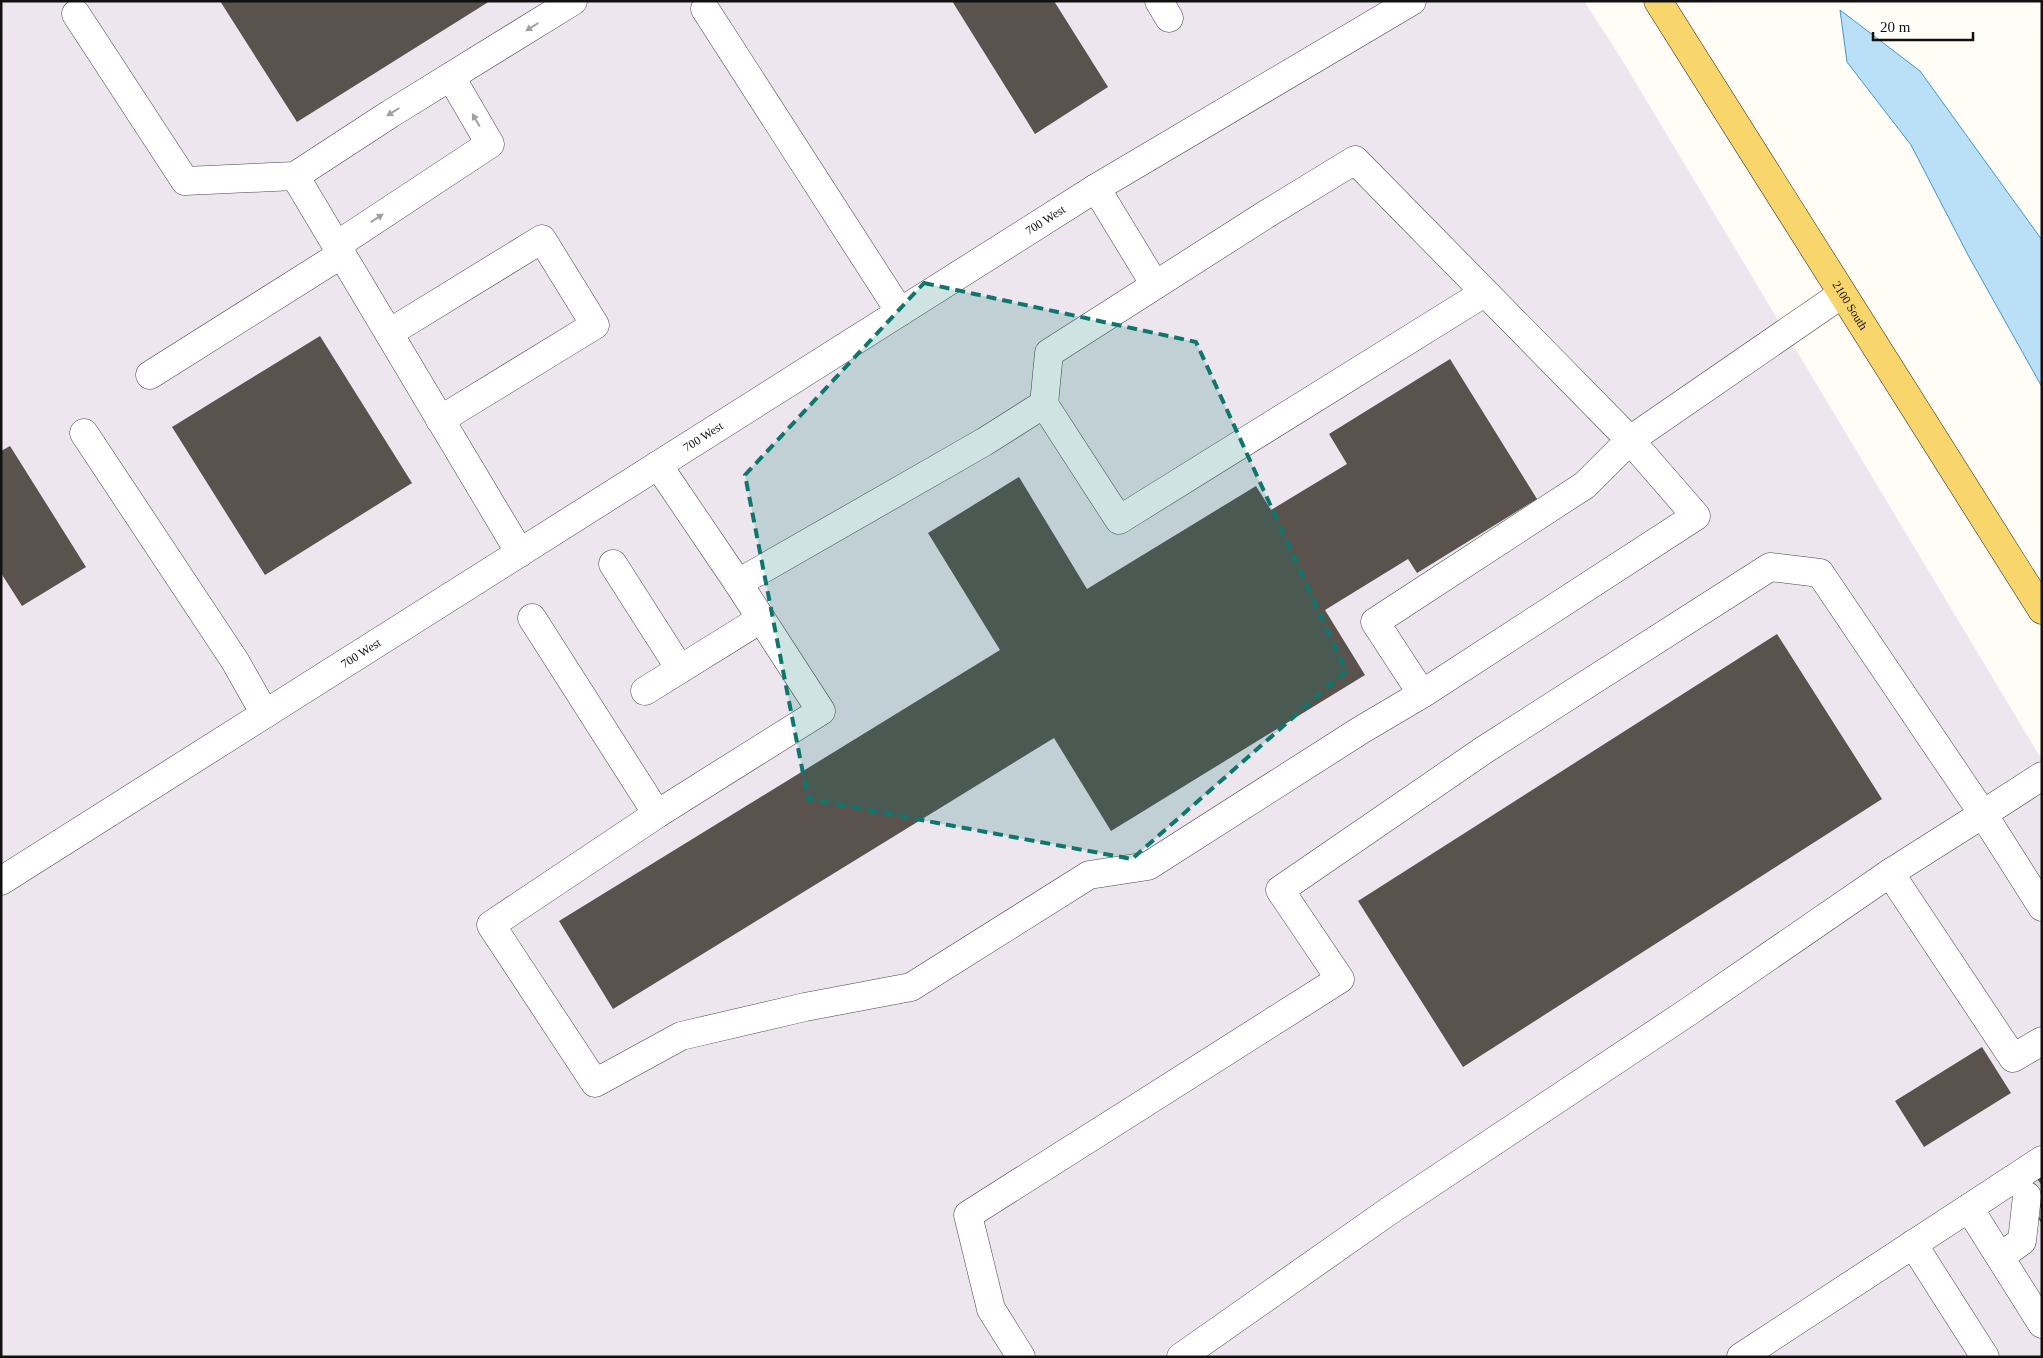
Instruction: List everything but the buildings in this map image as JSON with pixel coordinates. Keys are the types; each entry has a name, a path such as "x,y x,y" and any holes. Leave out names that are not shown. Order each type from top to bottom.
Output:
{"main road":[{"name":"2100 South","path":"1658,1 2042,610"}],"street":[{"path":"76,14 185,181 295,176 451,76 573,1"},
{"name":"700 West","path":"1,881 1375,10 1412,1"},
{"path":"705,9 900,312"},
{"path":"150,375 339,249 490,144 451,76"},
{"path":"658,465 738,583 821,711 657,814 491,925 595,1083 681,1036 805,1007 911,987 1089,875 1148,866 1361,730 1422,694 1696,516 1630,440 1355,160 1049,353 1044,404 1118,520 1484,293"},
{"path":"295,176 520,553"},
{"path":"1096,188 1155,285"},
{"path":"389,333 542,239 595,325 440,420"},
{"path":"1422,694 1375,622 1586,485 1630,440 1842,294"},
{"path":"738,583 976,447 1044,404"},
{"path":"84,433 235,661 265,714"},
{"path":"613,564 680,669"},
{"path":"1021,1357 990,1309 968,1215 1340,979 1280,890 1484,750 1770,567 1820,573 1983,814 2042,906"},
{"path":"532,618 657,814"},
{"path":"645,691 761,619"},
{"path":"1181,1357 1389,1211 1688,1012 1890,873 2042,776"},
{"path":"1890,873 2013,1058 2042,1041"},
{"path":"1741,1357 2042,1160"},
{"path":"1969,1208 2042,1324"},
{"path":"2000,1257 2034,1227"},
{"path":"1913,1244 1985,1357"}],"highlighted area":[{"path":"924,283 1196,342 1346,671 1132,859 808,799 745,475"}],"shaded area":[{"path":"1,1 1584,1 1621,58 2042,760 2042,1357 1,1357"}],"water":[{"path":"1840,10 1920,71 2042,240 2042,387 1968,255 1911,145 1847,62"}],"tunnel":[{"path":"2027,1196 2042,1186"},
{"path":"2037,1213 2042,1210"}]}
